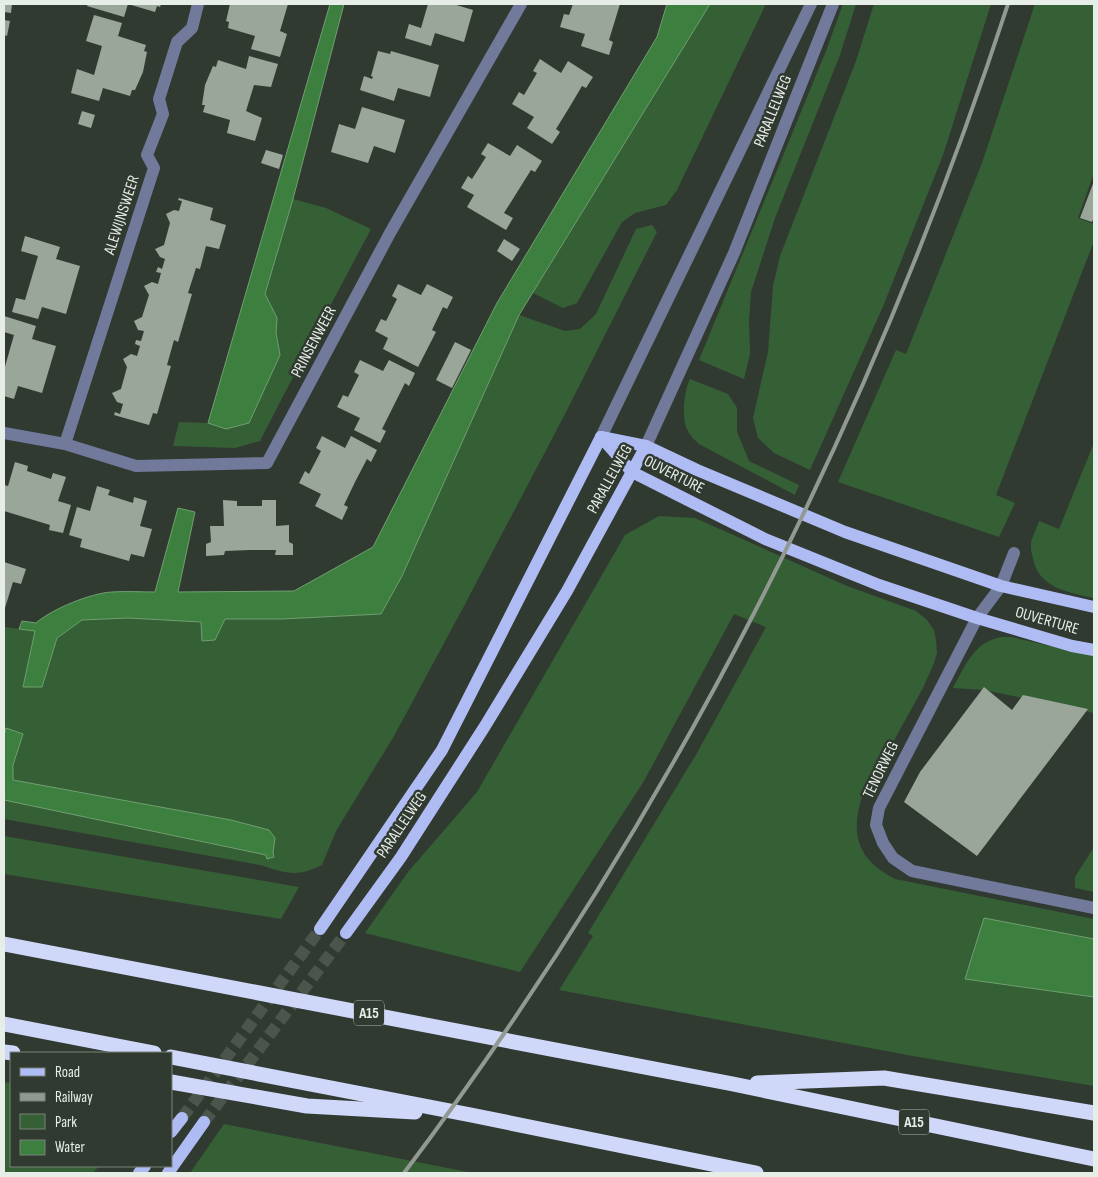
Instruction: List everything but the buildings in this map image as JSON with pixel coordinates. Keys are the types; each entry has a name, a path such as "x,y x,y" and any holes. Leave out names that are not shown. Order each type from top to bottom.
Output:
{"highway":[{"name":"A15","path":"4,944 733,1084 1094,1159"},
{"path":"4,1024 149,1052"},
{"path":"172,1056 756,1173"},
{"name":"A15","path":"733,1084 884,1078 1094,1113"},
{"path":"172,1082 307,1106 471,1115"}],"main road":[{"name":"OUVERTURE","path":"601,437 646,446 697,470 845,532 1001,586 1094,607"},
{"name":"OUVERTURE","path":"601,437 632,472 765,539 879,585 977,618 1072,646 1094,650"},
{"name":"PARALLELWEG","path":"320,929 442,750 601,437"},
{"name":"PARALLELWEG","path":"346,933 401,857 485,726 567,591 646,446"},
{"path":"172,1131 182,1118"},
{"path":"168,1173 204,1122"}],"street":[{"name":"ALEWIJNSWEER","path":"65,444 154,168 146,155 163,114 159,100 177,42 192,28 198,4"},
{"name":"PRINSENWEER","path":"4,432 65,444 136,466 267,463 390,233 522,4"},
{"name":"PARALLELWEG","path":"601,437 811,4"},
{"name":"PARALLELWEG","path":"646,446 734,253 833,4"},
{"name":"TENORWEG","path":"1014,553 1001,586 977,618 879,808 876,825 883,843 893,858 912,871 1094,908"}],"green space":[{"path":"710,4 766,4 677,190 666,205 635,213 622,222 577,303 563,308 533,293"},
{"path":"843,4 856,4 840,55 775,218 751,292 749,320 750,354 744,379 699,360 826,51"},
{"path":"874,4 991,4 943,155 884,304 810,470 774,453 758,438 753,418 768,352 773,286 780,256 856,61"},
{"path":"1035,4 1094,4 1094,173 1078,218 1094,224 1094,241 996,495 1015,503 999,537 838,482 896,350 906,354 982,163"},
{"path":"293,199 326,208 371,229 260,441 235,448 173,446 179,422 208,423 226,429 249,423 280,355 276,333 277,318 265,295"},
{"path":"652,225 657,232 564,416 394,736 336,831 322,865 305,872 284,872 260,865 4,819 4,800 274,857 275,838 269,830 231,820 13,780 13,765 23,734 4,735 4,627 35,631 23,686 42,687 57,638 82,620 128,618 201,622 202,641 215,640 225,619 282,619 381,614 402,576 519,315 565,331 580,329 596,314 636,229"},
{"path":"690,379 728,394 737,408 737,432 749,461 799,485 795,495 699,444 693,438 686,426 684,413 685,398"},
{"path":"1094,443 1094,598 1065,591 1048,583 1036,568 1031,546 1039,521 1059,529"},
{"path":"659,516 695,518 847,586 916,611 927,620 934,630 937,653 923,688 861,800 857,826 861,847 873,864 895,879 1094,919 1094,939 984,918 965,979 1094,997 1094,1086 913,1056 559,990 593,936 588,933 697,753 766,627 734,614 644,781 520,972 365,933 408,872 477,792 625,535"},
{"path":"1001,637 1011,637 1094,656 1094,713 984,690 953,688 971,656 984,644"},
{"path":"4,836 299,887 281,919 4,874"},
{"path":"1094,847 1094,892 1075,888 1075,877"},
{"path":"4,1082 10,1083 10,1167 98,1167 93,1173 4,1173"},
{"path":"224,1124 473,1173 190,1173"}],"water":[{"path":"330,4 344,4 293,199 265,294 277,318 276,333 280,355 249,423 226,429 208,423"},
{"path":"667,4 710,4 519,315 402,576 381,614 282,619 225,619 215,640 202,641 201,622 128,618 82,620 57,638 42,687 23,687 35,631 19,629 22,621 36,623 62,607 103,593 155,592 178,508 195,512 178,592 294,591 373,547 497,303 657,37"},
{"path":"6,728 23,734 13,765 13,780 231,820 269,830 275,838 274,857 267,859 266,855 4,800 4,735"},
{"path":"984,918 1094,939 1094,997 965,979"}],"tunnel":[{"path":"182,1118 320,929"},
{"path":"204,1122 346,933"}],"railway":[{"path":"404,1173 500,1039 591,901 675,759 754,613 827,465 893,314 954,160 1008,4"}]}
